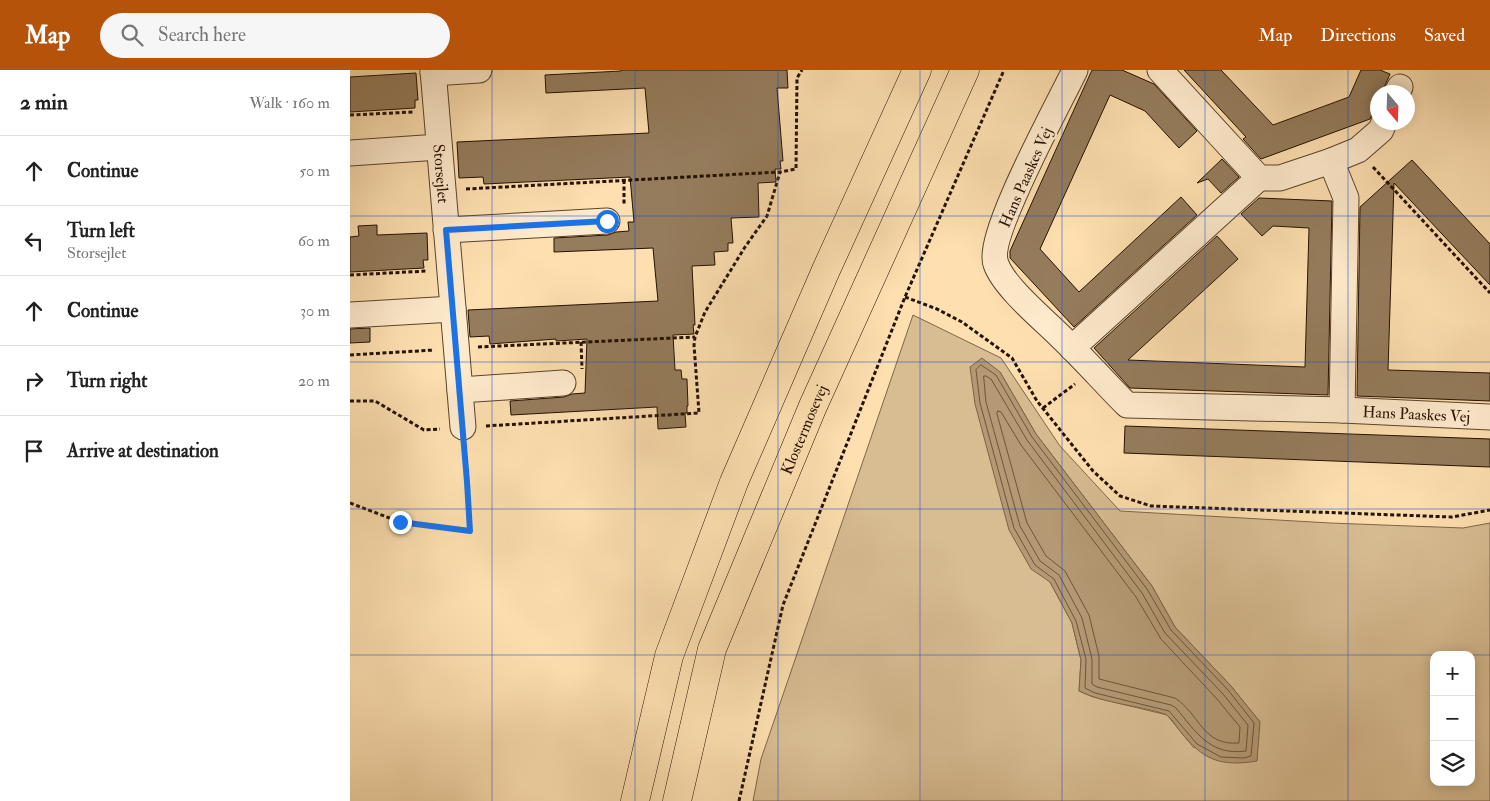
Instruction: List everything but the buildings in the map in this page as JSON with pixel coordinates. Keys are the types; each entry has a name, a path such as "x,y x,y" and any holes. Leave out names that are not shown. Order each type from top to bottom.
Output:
{"main road":[{"path":"635,801 670,656 734,482 826,270 918,70"},
{"name":"Klostermosevej","path":"677,801 712,649 813,406 966,70"}],"street":[{"path":"433,72 479,70"},
{"name":"Hans Paaskes Vej","path":"1076,70 1009,204 994,249 995,263 1004,281 1127,405 1342,410 1490,417"},
{"path":"1160,70 1259,178"},
{"name":"Storsejlet","path":"433,72 463,427"},
{"path":"1072,348 1259,178 1280,178 1331,161 1358,150 1381,130"},
{"path":"350,153 440,146"},
{"name":"Hans Paaskes Vej","path":"1331,161 1346,198 1342,410"},
{"path":"446,230 607,221"},
{"path":"350,315 453,309"},
{"path":"460,390 563,383"}],"path":[{"path":"443,190 780,172 796,169 797,78 802,70"},
{"path":"739,801 782,605 905,297 1004,70"},
{"path":"350,115 436,110"},
{"path":"1358,150 1490,293"},
{"path":"350,402 375,401 424,430 700,414 694,345 695,336 705,312 719,288 767,216 780,172"},
{"path":"350,275 450,270"},
{"path":"905,297 938,309 962,322 1012,358 1043,408 1093,471 1120,496 1151,506 1452,516 1490,510"},
{"path":"350,355 695,336"},
{"path":"1043,408 1093,370"},
{"path":"350,503 400,522 470,531 463,427"}],"shaded area":[{"path":"913,315 1001,358 1060,446 1120,511 1330,523 1463,528 1490,523 1490,801 753,801 761,759","holes":["1000,372 1036,434 1152,586 1175,627 1231,686 1260,722 1194,748 1167,715 1093,697 1079,691 1081,660 1072,623 1050,582"]}],"water":[{"path":"982,358 1000,372 1036,434 1152,586 1175,627 1231,686 1260,722 1257,761 1233,763 1213,759 1188,741 1165,714 1111,702 1079,691 1081,660 1072,623 1050,582 1031,569 1009,530 975,404 970,367"}],"route":[{"path":"400,522 470,531 446,230 607,221"}]}
